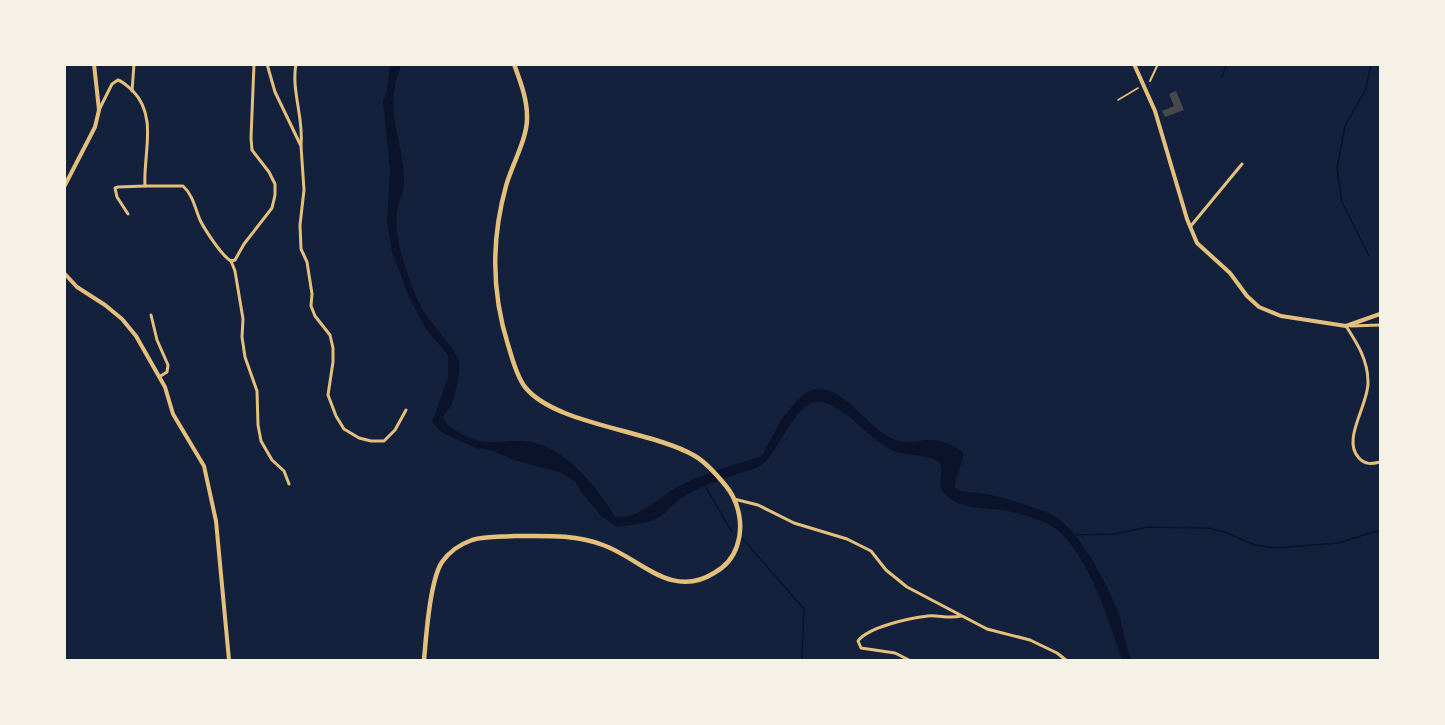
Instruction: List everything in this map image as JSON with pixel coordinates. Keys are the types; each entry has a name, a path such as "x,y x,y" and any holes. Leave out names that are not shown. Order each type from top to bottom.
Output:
{"main road":[{"path":"64,187 95,128 99,110 94,64"},
{"path":"424,660 433,592 441,563 465,543 487,537 562,536 580,538 606,546 657,575 678,581 700,580 725,566 733,556 740,533 740,518 734,499 724,483 697,457 667,443 562,412 531,394 523,385 504,334 495,272 499,213 506,185 527,125 528,113 525,96 514,64"},
{"path":"1134,64 1155,111 1190,227 1197,243 1230,273 1247,296 1259,307 1281,316 1346,326 1380,314"},
{"path":"64,273 77,288 105,305 122,319 136,336 165,387 173,414 204,466 213,501 229,660"}],"street":[{"path":"132,91 134,64"},
{"path":"231,261 237,258 244,244 272,208 275,195 275,184 269,172 252,150 254,64"},
{"path":"267,64 275,92 301,146"},
{"path":"296,64 294,77 302,135 304,190 300,225 301,249 307,262 312,294 311,306 315,316 330,335 333,362 328,395 336,417 344,429 359,438 371,441 384,441 395,430 406,410"},
{"path":"1150,81 1158,64"},
{"path":"99,110 112,84 118,80 123,81 139,98 145,112 148,134 145,186"},
{"path":"1190,227 1242,164"},
{"path":"128,214 117,197 115,188 183,186 189,191 205,227 224,255 231,261 235,271 243,319 242,337 245,357 257,391 261,441 272,460 284,471 289,484"},
{"path":"151,315 157,340 168,365 167,372 159,377"},
{"path":"1346,326 1380,325"},
{"path":"1346,326 1361,350 1369,384 1352,445 1355,453 1365,463 1380,462"},
{"path":"734,499 758,505 794,523 847,539 872,551 896,579 987,629 1030,640 1066,660"},
{"path":"909,660 895,653 861,648 858,641 864,634 912,620 929,616 954,618 963,616"}],"path":[{"path":"1118,100 1150,81"}],"water":[{"path":"390,65 401,65 394,97 395,124 404,181 396,223 400,248 412,287 422,309 459,361 454,396 451,406 443,417 447,425 467,437 480,441 525,441 544,446 569,461 580,471 615,517 624,517 639,512 692,480 759,457 793,405 801,397 818,389 830,391 847,401 878,429 893,439 905,442 935,440 955,447 963,453 955,489 1009,500 1059,519 1080,542 1099,571 1118,612 1132,660 1122,660 1090,577 1073,547 1057,529 1022,514 966,506 950,499 942,489 941,467 936,460 892,450 880,443 839,409 821,402 812,403 799,413 770,457 761,465 693,491 678,500 656,519 617,527 601,516 575,481 561,473 514,460 494,451 476,448 441,432 432,422 448,378 448,355 426,329 408,295 392,252 387,224 390,169 383,102"}],"building":[{"path":"1176,91 1184,110 1165,117 1162,111 1174,106 1169,94"}],"waterway":[{"path":"1222,77 1227,64"},
{"path":"1369,256 1342,202 1337,168 1345,126 1366,89 1371,64"},
{"path":"778,427 785,416"},
{"path":"501,448 544,455"},
{"path":"705,486 732,532"},
{"path":"955,489 964,493"},
{"path":"1076,535 1115,534 1148,527 1208,528 1255,545 1276,548 1338,543 1380,530"},
{"path":"742,538 804,609 802,660"},
{"path":"1123,636 1126,649"}]}
